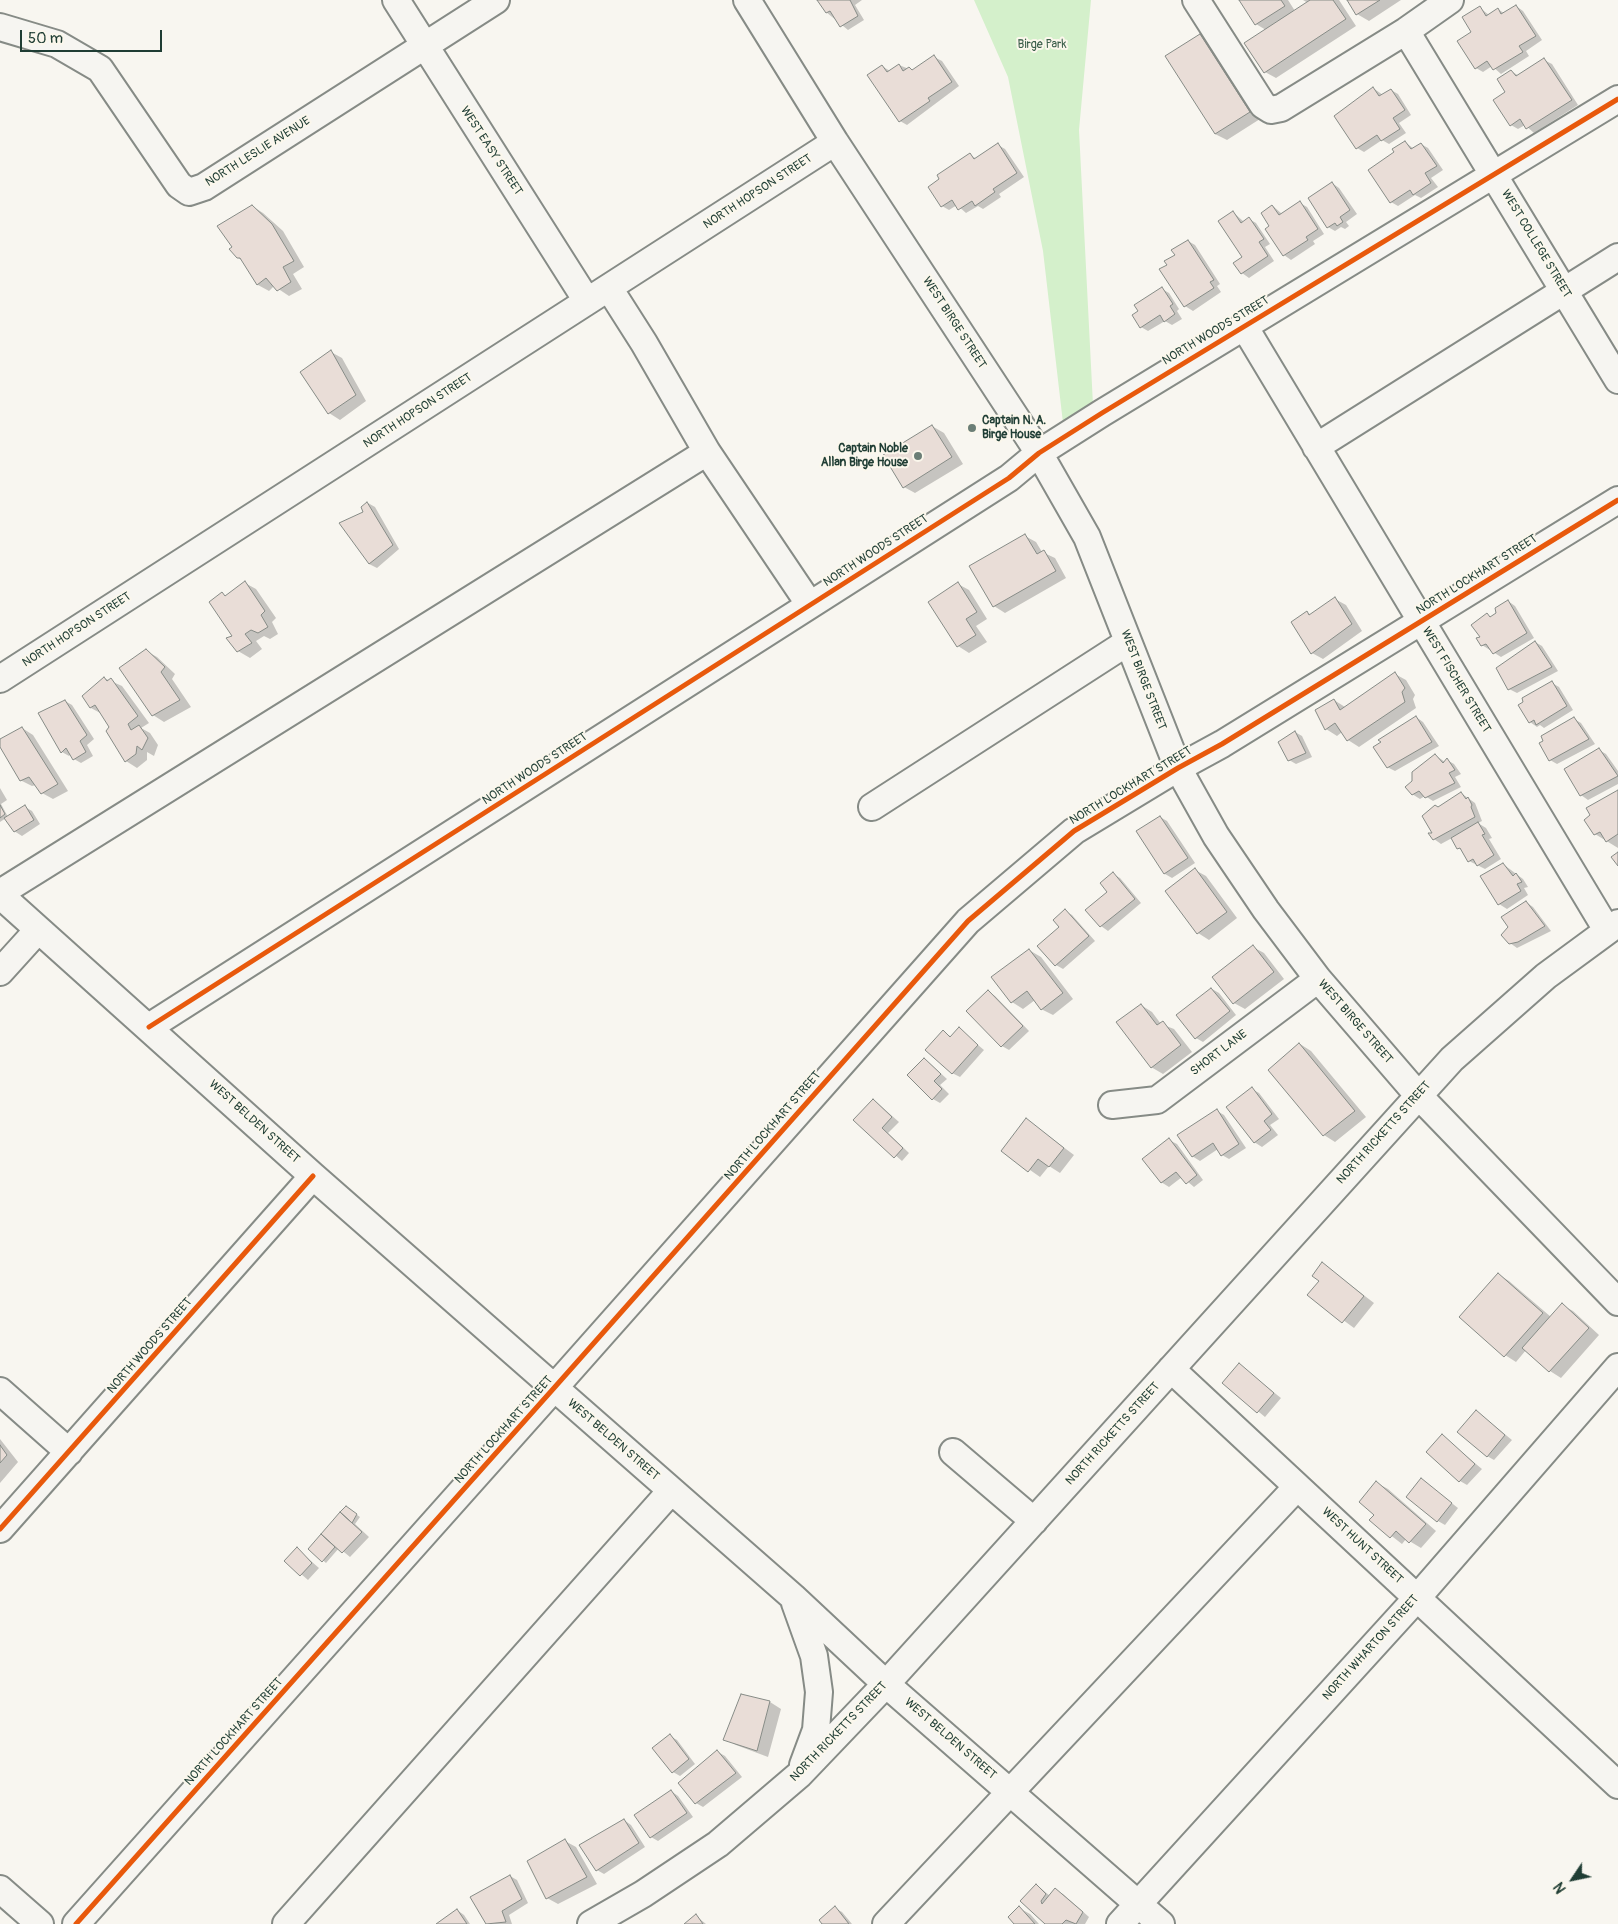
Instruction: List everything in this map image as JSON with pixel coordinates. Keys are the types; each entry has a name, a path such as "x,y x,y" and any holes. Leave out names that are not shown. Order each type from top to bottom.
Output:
{"street":[{"name":"WEST EASY STREET","path":"396,0 424,46 707,452 810,605"},
{"name":"NORTH LESLIE AVENUE","path":"0,27 57,44 100,69 179,185 190,192 204,187 496,0"},
{"name":"WEST BIRGE STREET","path":"747,0 835,142 1039,453 1087,538 1178,768 1216,836 1266,910 1318,979 1418,1095 1618,1302"},
{"path":"1196,0 1263,105 1271,110 1281,108 1406,31 1450,0"},
{"name":"WEST COLLEGE STREET","path":"1406,31 1618,380"},
{"name":"NORTH WOODS STREET","path":"149,1027 1009,478 1039,453 1618,99"},
{"name":"NORTH HOPSON STREET","path":"0,679 835,142"},
{"path":"1316,447 1618,257"},
{"name":"WEST FISCHER STREET","path":"1244,326 1420,622 1612,926"},
{"path":"0,894 707,452"},
{"name":"NORTH LOCKHART STREET","path":"76,1924 968,921 1074,832 1178,768 1222,744 1618,500"},
{"path":"872,807 1128,642"},
{"name":"WEST BELDEN STREET","path":"0,894 313,1176 793,1597 886,1684 1161,1924"},
{"name":"NORTH RICKETTS STREET","path":"591,1924 643,1894 718,1844 800,1774 886,1684 1452,1059 1546,976 1612,926"},
{"path":"0,972 38,930"},
{"name":"SHORT LANE","path":"1112,1105 1157,1100 1318,979"},
{"name":"NORTH WOODS STREET","path":"0,1529 313,1176"},
{"name":"NORTH WHARTON STREET","path":"1120,1924 1418,1598 1618,1367"},
{"name":"WEST HUNT STREET","path":"1171,1370 1618,1785"},
{"path":"0,1391 69,1452"},
{"path":"953,1452 1034,1521"},
{"path":"886,1924 1298,1487"},
{"path":"286,1924 671,1490"},
{"path":"793,1597 814,1656 818,1692 816,1730 800,1774"},
{"path":"0,1889 40,1924"}],"green space":[{"name":"Birge Park","path":"974,0 1091,0 1079,130 1093,405 1063,423 1043,251 1008,77"}],"building":[{"path":"817,0 850,0 858,16 840,27 830,11 826,13"},
{"path":"1239,0 1281,0 1285,6 1255,25"},
{"path":"1310,0 1333,0 1346,19 1264,73 1244,43"},
{"path":"1347,0 1380,0 1356,15"},
{"path":"1516,5 1536,36 1519,46 1523,52 1493,70 1487,61 1475,69 1457,41 1471,32 1462,17 1480,6 1486,16 1498,8 1501,14"},
{"path":"1200,34 1250,112 1215,134 1165,56"},
{"path":"934,55 952,82 928,98 930,101 899,122 867,75 882,65 887,72 899,64 903,71 909,67 912,70"},
{"path":"1544,58 1572,100 1526,129 1520,119 1510,126 1493,100 1505,92 1497,79 1511,70 1516,76"},
{"path":"1373,87 1379,96 1391,89 1405,110 1393,118 1400,129 1381,141 1377,135 1356,149 1334,116"},
{"path":"1405,141 1411,149 1421,143 1437,166 1425,173 1431,183 1413,195 1410,190 1390,203 1368,170 1394,152 1392,149"},
{"path":"998,143 1017,173 993,189 995,192 975,206 972,201 958,210 952,200 941,207 928,187 939,179 937,175 970,153 974,159"},
{"path":"1332,182 1350,210 1340,217 1343,222 1337,226 1335,223 1327,228 1308,198"},
{"path":"1300,201 1318,229 1306,237 1308,240 1283,256 1265,229 1269,226 1261,213 1272,205 1279,215"},
{"path":"252,205 272,224 294,261 283,267 291,282 277,291 266,278 257,285 240,258 237,258 229,249 232,247 217,226"},
{"path":"1233,211 1241,223 1249,217 1264,239 1259,242 1268,256 1241,274 1233,263 1242,257 1218,221"},
{"path":"1188,240 1214,280 1210,282 1214,288 1184,307 1159,269 1167,265 1164,261 1175,255 1171,250"},
{"path":"1162,287 1173,304 1170,306 1175,314 1164,322 1160,315 1140,328 1132,315 1138,311 1134,305"},
{"path":"331,350 356,395 328,414 300,372"},
{"name":"Captain Noble Allan Birge House","path":"932,425 952,457 903,488 883,455"},
{"path":"367,502 393,545 369,564 339,523 363,512 361,507"},
{"path":"1025,534 1037,554 1044,550 1056,571 993,607 969,566"},
{"path":"245,581 265,611 261,615 268,627 258,633 251,630 245,634 252,643 237,652 226,638 232,636 209,602 222,592 225,596"},
{"path":"958,582 977,612 966,619 976,635 957,647 928,602"},
{"path":"1335,597 1352,624 1311,654 1291,622 1307,611 1309,615"},
{"path":"1508,600 1527,633 1493,654 1486,644 1481,646 1476,638 1480,637 1471,625 1487,613 1490,617 1496,613 1495,608"},
{"path":"1535,641 1552,667 1508,690 1496,668"},
{"path":"146,649 165,667 161,672 180,700 152,716 119,668"},
{"path":"1395,672 1405,688 1402,692 1405,702 1347,741 1335,723 1325,730 1315,710 1334,699 1340,710"},
{"path":"104,677 107,681 111,678 138,716 128,724 131,730 139,725 148,738 142,750 137,746 136,754 125,762 106,731 109,727 95,705 90,708 82,696"},
{"path":"1552,681 1567,706 1536,725 1534,720 1529,723 1518,705 1523,702 1522,698"},
{"path":"65,700 87,735 80,741 86,752 73,760 66,748 61,753 38,713"},
{"path":"1416,716 1432,742 1387,768 1373,747 1381,742 1378,740"},
{"path":"1574,717 1589,739 1549,761 1539,743 1543,741 1541,736"},
{"path":"22,727 58,784 41,794 29,777 20,781 0,747 0,739"},
{"path":"1295,731 1306,753 1288,761 1278,742"},
{"path":"1599,748 1618,776 1580,796 1564,769"},
{"path":"1435,754 1443,763 1447,758 1455,770 1449,773 1455,783 1425,798 1419,791 1412,795 1405,787 1412,781 1412,772"},
{"path":"1618,790 1618,834 1606,842 1600,832 1594,835 1584,820 1590,815 1586,808"},
{"path":"1461,792 1466,799 1468,797 1475,817 1433,840 1428,833 1432,833 1422,816 1435,805 1438,807"},
{"path":"0,805 5,814 0,818"},
{"path":"25,805 34,820 14,832 4,818"},
{"path":"1160,816 1188,858 1164,874 1136,831"},
{"path":"1478,822 1485,834 1482,835 1494,855 1477,866 1473,859 1468,862 1460,848 1457,849 1451,838"},
{"path":"1618,852 1618,866 1611,857"},
{"path":"1503,863 1513,876 1516,873 1522,882 1517,884 1521,891 1498,905 1480,876"},
{"path":"1195,868 1227,912 1197,934 1165,891"},
{"path":"1113,872 1135,899 1100,927 1085,910 1107,892 1100,883"},
{"path":"1526,901 1545,926 1518,942 1509,944 1501,935 1508,927 1501,917"},
{"path":"1065,909 1089,936 1055,966 1037,946 1059,927 1053,920"},
{"path":"1253,945 1274,972 1233,1004 1212,977"},
{"path":"1029,949 1063,993 1041,1010 1027,991 1011,1003 991,977"},
{"path":"1211,988 1230,1011 1195,1039 1176,1015"},
{"path":"988,990 1023,1026 1001,1047 966,1011"},
{"path":"1141,1004 1157,1025 1163,1021 1181,1045 1151,1068 1116,1022"},
{"path":"959,1027 978,1045 952,1074 925,1050 943,1030 950,1037"},
{"path":"1299,1043 1355,1111 1323,1136 1268,1070"},
{"path":"924,1058 941,1074 934,1081 942,1089 932,1100 907,1075"},
{"path":"1252,1087 1272,1114 1264,1121 1271,1130 1254,1143 1226,1107"},
{"path":"873,1099 892,1117 882,1128 903,1148 894,1158 853,1120"},
{"path":"1217,1109 1239,1144 1221,1156 1213,1143 1192,1157 1177,1135"},
{"path":"1026,1118 1064,1148 1049,1167 1038,1159 1028,1172 1001,1151"},
{"path":"1169,1138 1197,1175 1186,1184 1176,1172 1161,1183 1142,1159"},
{"path":"1322,1262 1364,1296 1342,1323 1307,1295 1319,1281 1312,1276"},
{"path":"1498,1273 1543,1313 1504,1357 1459,1317"},
{"path":"1562,1303 1589,1328 1549,1372 1522,1348"},
{"path":"1239,1363 1274,1393 1257,1413 1222,1383"},
{"path":"1476,1410 1505,1435 1487,1457 1457,1432"},
{"path":"1442,1434 1475,1464 1459,1482 1426,1452"},
{"path":"0,1445 7,1455 0,1463"},
{"path":"1421,1478 1452,1503 1437,1522 1406,1497"},
{"path":"1376,1481 1426,1524 1409,1543 1396,1531 1390,1538 1369,1520 1374,1515 1359,1502"},
{"path":"346,1506 357,1514 352,1523 340,1512"},
{"path":"340,1512 362,1532 342,1553 321,1534"},
{"path":"321,1534 335,1547 322,1562 308,1549"},
{"path":"297,1547 312,1563 300,1576 284,1561"},
{"path":"741,1694 770,1701 757,1751 723,1740"},
{"path":"670,1734 689,1759 672,1773 652,1748"},
{"path":"717,1750 736,1773 695,1804 678,1783"},
{"path":"671,1790 687,1813 650,1838 634,1815"},
{"path":"624,1819 639,1843 596,1871 579,1845"},
{"path":"565,1839 587,1877 546,1899 527,1861"},
{"path":"510,1875 522,1899 502,1911 506,1922 486,1924 470,1897"},
{"path":"1036,1884 1046,1894 1041,1901 1042,1904 1055,1888 1083,1912 1076,1924 1066,1920 1062,1924 1045,1924 1020,1901"},
{"path":"835,1906 849,1924 822,1924 819,1920"},
{"path":"1019,1906 1035,1924 1014,1924 1008,1917"},
{"path":"457,1909 467,1924 436,1924"},
{"path":"696,1914 703,1924 684,1924"}],"cycle path":[{"path":"149,1027 1009,478 1039,453 1102,413 1618,99"},
{"path":"76,1924 968,921 1074,831 1178,768 1222,744 1618,500"},
{"path":"0,1529 313,1176"}],"place":[{"name":"Captain N. A. Birge House","path":"972,428"},
{"name":"Captain Noble Allan Birge House","path":"918,456"}]}
